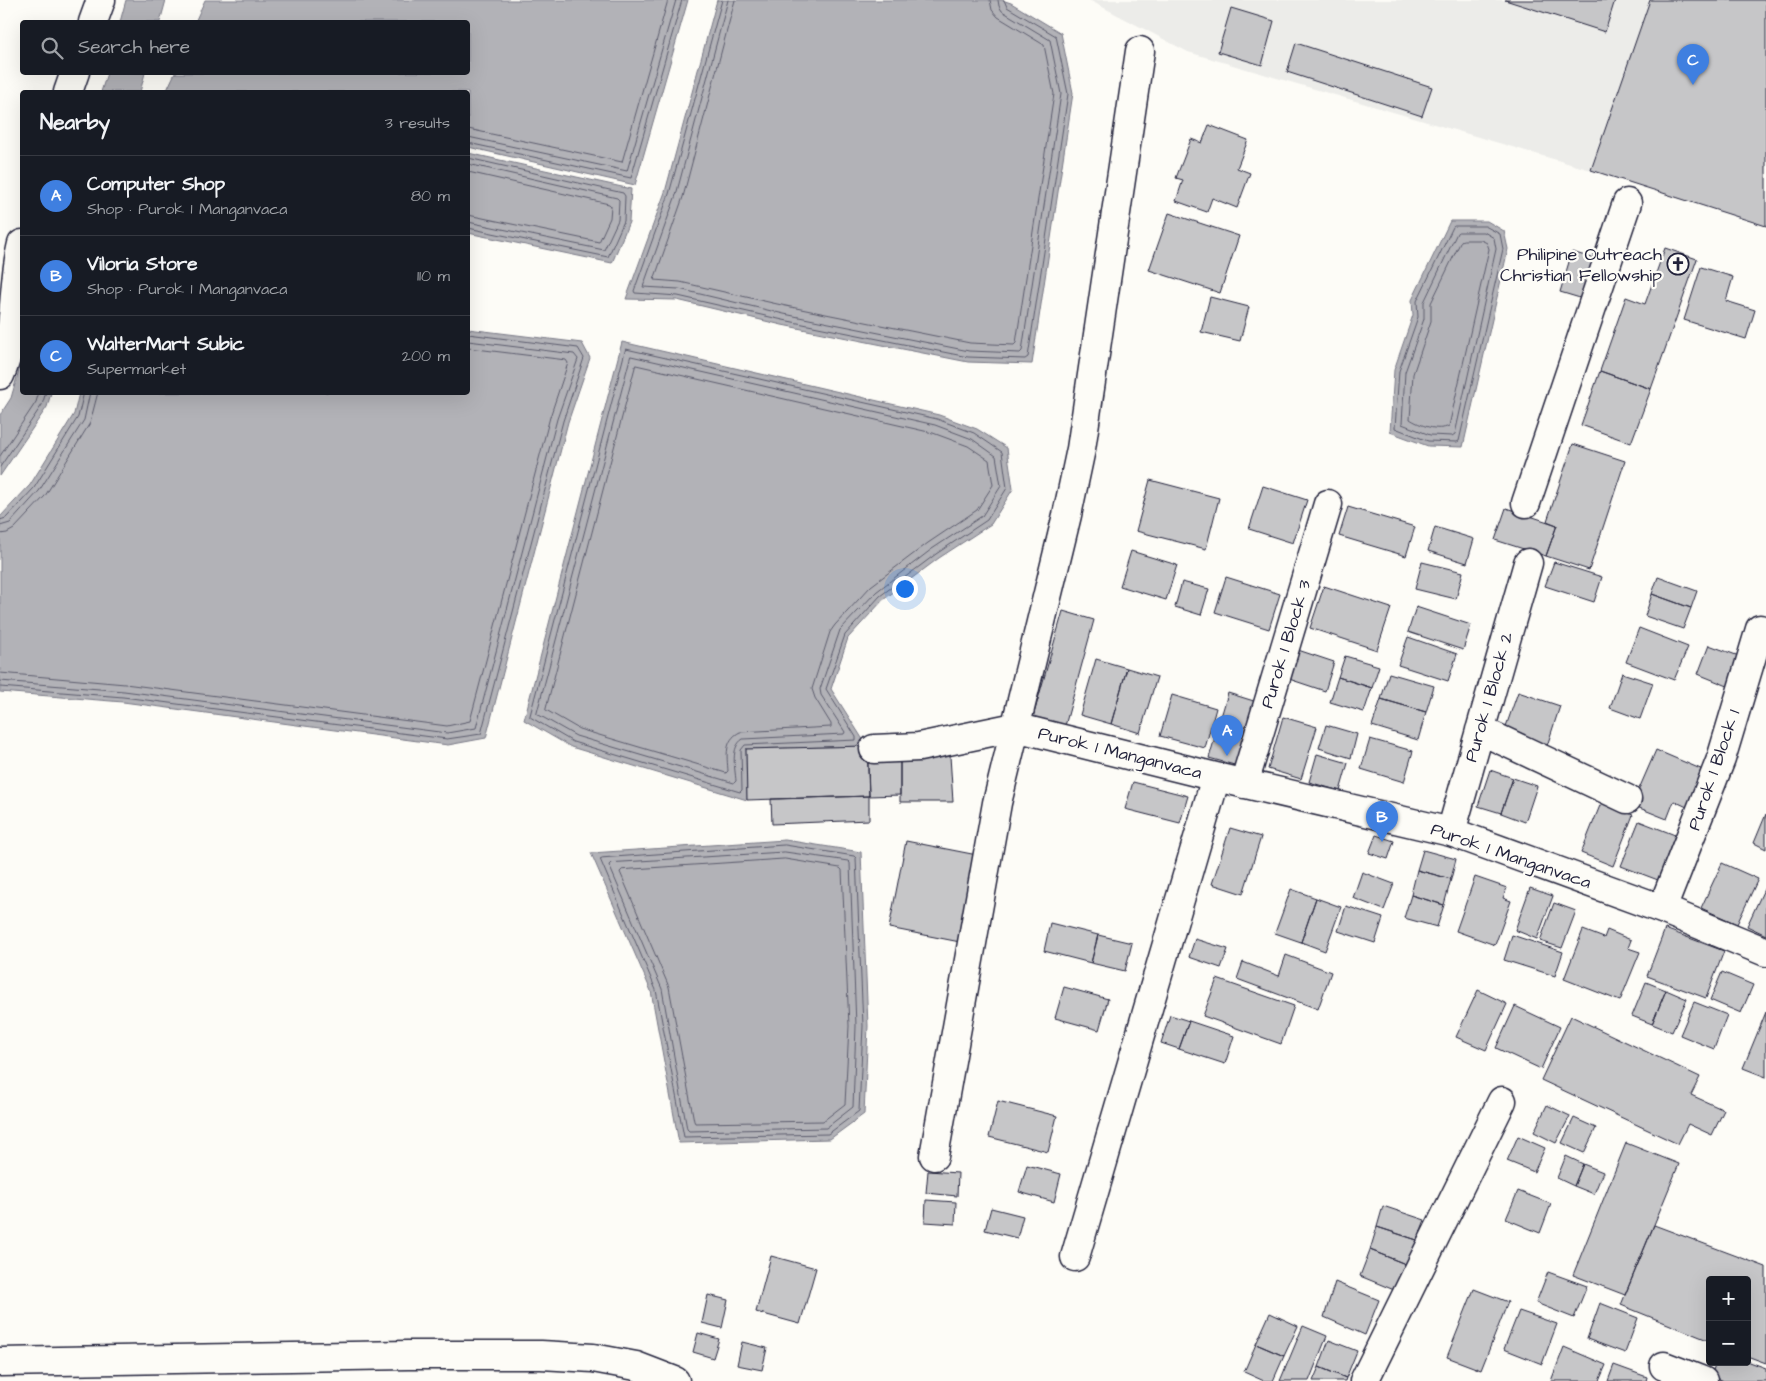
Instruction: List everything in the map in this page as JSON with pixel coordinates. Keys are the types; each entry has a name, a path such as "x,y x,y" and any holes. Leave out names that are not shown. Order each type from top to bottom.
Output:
{"street":[{"path":"93,20 100,0"},
{"path":"934,1156 997,803 1067,515 1081,449 1140,51"},
{"path":"69,90 74,75"},
{"path":"1526,503 1627,203"},
{"path":"0,375 10,339 16,274 20,254"},
{"name":"Purok 1 Block 3","path":"1244,784 1328,504"},
{"name":"Purok 1 Block 2","path":"1451,832 1528,563"},
{"name":"Purok 1 Block 1","path":"1662,910 1721,759 1760,629"},
{"path":"874,749 929,746 1015,726"},
{"name":"Purok 1 Manganvaca","path":"1015,726 1244,784 1451,832 1662,910 1766,952"},
{"path":"1480,730 1627,799"},
{"path":"1075,1257 1216,777"},
{"path":"1364,1381 1502,1101"},
{"path":"0,1362 408,1355 541,1355 593,1358 636,1366 675,1381"},
{"path":"1664,1366 1704,1381"}],"shaded area":[{"path":"1089,0 1766,0 1591,170 1188,52"}],"water":[{"path":"126,0 166,0 161,20 121,20"},
{"path":"205,0 688,0 635,185 470,147 470,90 167,90 174,75 470,75 470,20 196,20"},
{"path":"717,0 1002,0 1011,3 1061,33 1073,93 1032,364 968,362 782,325 677,300 626,299 665,192"},
{"path":"106,75 144,75 141,90 102,90"},
{"path":"470,153 631,189 629,222 612,263 470,233"},
{"path":"1450,221 1487,221 1504,231 1508,249 1463,447 1428,446 1390,432 1394,370 1413,315 1412,300"},
{"path":"470,329 582,343 590,358 568,422 486,738 448,745 123,702 0,692 0,517 30,485 74,414 79,395 470,395"},
{"path":"622,342 939,415 977,429 1007,448 1013,489 991,524 939,558 883,600 848,638 831,689 867,746 746,749 747,800 571,747 524,720"},
{"path":"20,367 20,395 50,395 47,407 0,476 0,415 11,398"},
{"path":"785,840 861,852 868,1026 864,1114 830,1139 679,1143 651,991 591,853"}],"building":[{"path":"1505,0 1615,0 1605,32"},
{"path":"1650,0 1766,0 1766,226 1591,170"},
{"path":"1231,8 1274,21 1262,65 1218,52"},
{"path":"1296,43 1432,87 1422,116 1287,72"},
{"path":"1209,125 1248,140 1237,168 1250,173 1237,208 1212,198 1207,212 1176,201 1183,180 1176,178 1191,139 1202,143"},
{"path":"1169,213 1239,236 1220,293 1149,270"},
{"path":"1665,248 1697,259 1651,389 1600,371 1626,297 1645,304"},
{"path":"1572,252 1602,261 1590,301 1560,292"},
{"path":"1701,267 1733,277 1726,301 1755,310 1746,339 1684,320"},
{"path":"1210,297 1249,307 1240,341 1201,332"},
{"path":"1600,371 1651,389 1631,443 1581,425"},
{"path":"1573,444 1625,461 1589,570 1546,556 1557,525 1547,521"},
{"path":"1150,480 1219,498 1206,549 1136,531"},
{"path":"1263,486 1307,500 1293,543 1249,529"},
{"path":"1348,507 1415,527 1406,556 1339,536"},
{"path":"1506,508 1557,525 1546,556 1495,540"},
{"path":"1435,527 1474,539 1467,563 1428,551"},
{"path":"1131,551 1177,565 1166,600 1120,586"},
{"path":"1422,562 1463,572 1456,599 1415,589"},
{"path":"1554,562 1602,577 1594,602 1545,586"},
{"path":"1226,577 1280,594 1269,629 1215,612"},
{"path":"1658,577 1697,591 1691,608 1652,594"},
{"path":"1182,582 1209,589 1201,615 1175,607"},
{"path":"1324,586 1391,608 1377,650 1310,628"},
{"path":"1652,594 1691,608 1683,629 1645,616"},
{"path":"1416,607 1471,625 1463,650 1408,632"},
{"path":"1063,611 1094,620 1065,726 1033,717"},
{"path":"1639,628 1688,647 1674,680 1626,662"},
{"path":"1408,637 1457,654 1448,681 1398,665"},
{"path":"1709,645 1747,659 1735,689 1698,674"},
{"path":"1298,650 1334,662 1325,691 1289,679"},
{"path":"1345,656 1379,666 1372,688 1338,677"},
{"path":"1096,659 1127,668 1111,724 1080,715"},
{"path":"1127,668 1157,677 1140,733 1111,724"},
{"path":"1389,673 1434,686 1426,712 1381,699"},
{"path":"1622,673 1653,683 1640,719 1610,708"},
{"path":"1338,677 1372,688 1364,712 1330,702"},
{"path":"1518,692 1560,706 1546,749 1503,735"},
{"path":"1228,693 1257,702 1238,766 1209,758"},
{"path":"1172,695 1216,708 1205,748 1160,736"},
{"path":"1381,699 1426,712 1418,740 1372,726"},
{"path":"1283,717 1317,727 1301,779 1268,769"},
{"path":"1326,725 1357,734 1351,758 1319,748"},
{"path":"1370,739 1413,751 1404,782 1361,769"},
{"path":"867,746 869,796 747,800 746,749"},
{"path":"1656,750 1703,770 1687,807 1674,801 1667,819 1632,805"},
{"path":"1317,754 1348,763 1340,791 1309,782"},
{"path":"950,756 953,802 900,802 900,757"},
{"path":"868,762 900,762 900,795 869,796"},
{"path":"1490,770 1513,778 1501,813 1478,806"},
{"path":"1513,778 1537,786 1525,822 1501,813"},
{"path":"1133,782 1188,796 1180,823 1125,809"},
{"path":"869,796 869,820 772,824 771,799"},
{"path":"1601,803 1633,815 1613,866 1581,853"},
{"path":"1766,814 1766,849 1754,843"},
{"path":"1639,821 1675,835 1658,880 1621,866"},
{"path":"1230,828 1261,837 1243,894 1212,884"},
{"path":"1376,835 1394,841 1388,859 1369,853"},
{"path":"906,841 977,855 960,942 889,928"},
{"path":"1423,850 1456,859 1451,879 1417,870"},
{"path":"1722,863 1758,879 1737,924 1701,908"},
{"path":"1417,870 1451,879 1444,905 1411,895"},
{"path":"1362,872 1394,884 1384,910 1353,898"},
{"path":"1475,877 1507,888 1503,898 1511,901 1495,945 1456,931"},
{"path":"1530,888 1553,896 1537,939 1515,930"},
{"path":"1766,888 1766,935 1747,926"},
{"path":"1291,889 1316,898 1301,942 1275,933"},
{"path":"1411,895 1444,905 1437,927 1404,918"},
{"path":"1316,898 1341,907 1325,951 1301,942"},
{"path":"1554,903 1576,911 1562,948 1540,941"},
{"path":"1346,906 1383,918 1375,943 1338,931"},
{"path":"1050,923 1098,935 1091,963 1044,951"},
{"path":"1665,929 1724,951 1706,998 1647,976"},
{"path":"1583,930 1604,938 1607,930 1631,940 1628,948 1640,952 1620,1001 1564,979"},
{"path":"1098,935 1132,943 1125,971 1091,963"},
{"path":"1512,935 1563,952 1555,976 1504,960"},
{"path":"1195,939 1228,949 1221,968 1189,957"},
{"path":"1286,955 1331,972 1318,1009 1237,979 1243,962 1279,976"},
{"path":"1722,972 1753,985 1741,1013 1710,1000"},
{"path":"1217,979 1294,1006 1281,1044 1203,1016"},
{"path":"1646,982 1666,990 1652,1024 1632,1016"},
{"path":"1064,987 1108,999 1099,1030 1055,1018"},
{"path":"1478,990 1507,1004 1486,1050 1456,1037"},
{"path":"1666,990 1687,999 1672,1032 1652,1024"},
{"path":"1694,1002 1727,1015 1714,1049 1680,1035"},
{"path":"1515,1006 1560,1027 1541,1069 1496,1048"},
{"path":"1766,1012 1766,1077 1743,1068"},
{"path":"1170,1015 1189,1021 1179,1049 1161,1043"},
{"path":"1571,1016 1700,1077 1691,1095 1724,1110 1712,1135 1688,1124 1678,1144 1541,1080"},
{"path":"1189,1021 1234,1036 1225,1064 1179,1049"},
{"path":"998,1101 1057,1116 1048,1152 989,1137"},
{"path":"1547,1105 1570,1116 1556,1143 1534,1132"},
{"path":"1574,1118 1596,1128 1584,1153 1562,1143"},
{"path":"1518,1136 1545,1148 1534,1172 1507,1161"},
{"path":"1626,1143 1679,1164 1625,1295 1573,1275"},
{"path":"1566,1156 1583,1164 1574,1186 1557,1178"},
{"path":"1583,1164 1603,1172 1594,1194 1574,1186"},
{"path":"1027,1165 1061,1174 1054,1202 1019,1192"},
{"path":"928,1171 958,1173 957,1196 926,1193"},
{"path":"1518,1191 1551,1204 1540,1233 1506,1219"},
{"path":"926,1200 956,1202 955,1224 925,1222"},
{"path":"1383,1206 1425,1220 1417,1240 1377,1227"},
{"path":"991,1208 1023,1216 1017,1238 985,1230"},
{"path":"1654,1225 1766,1267 1766,1363 1751,1357 1751,1276 1706,1276 1706,1339 1621,1305"},
{"path":"1377,1227 1417,1240 1408,1265 1370,1250"},
{"path":"1370,1250 1408,1265 1399,1292 1360,1276"},
{"path":"771,1256 816,1268 800,1324 756,1312"},
{"path":"1548,1272 1587,1286 1574,1318 1536,1303"},
{"path":"1335,1282 1379,1300 1365,1335 1324,1317"},
{"path":"1474,1289 1508,1302 1481,1370 1447,1357"},
{"path":"708,1295 728,1300 722,1328 702,1323"},
{"path":"1600,1303 1638,1318 1625,1353 1587,1339"},
{"path":"1519,1311 1557,1324 1542,1364 1504,1349"},
{"path":"1270,1313 1298,1326 1284,1356 1256,1344"},
{"path":"1303,1326 1327,1336 1309,1381 1280,1381"},
{"path":"698,1333 719,1339 713,1358 693,1352"},
{"path":"1329,1340 1357,1351 1346,1378 1319,1367"},
{"path":"742,1342 767,1348 762,1370 737,1365"},
{"path":"1256,1344 1284,1356 1273,1381 1264,1381 1244,1372"},
{"path":"1564,1347 1606,1365 1599,1381 1551,1381"},
{"path":"1751,1362 1766,1368 1766,1381 1723,1381 1711,1376 1715,1366 1751,1366"},
{"path":"1614,1365 1647,1377 1646,1381 1608,1381"},
{"path":"1319,1367 1346,1378 1345,1381 1313,1381"}],"place":[{"name":"WalterMart Subic","path":"1693,85"},
{"name":"Philipine Outreach Christian Fellowship","path":"1678,264"},
{"name":"Computer Shop","path":"1227,756"},
{"name":"Viloria Store","path":"1382,842"}]}
